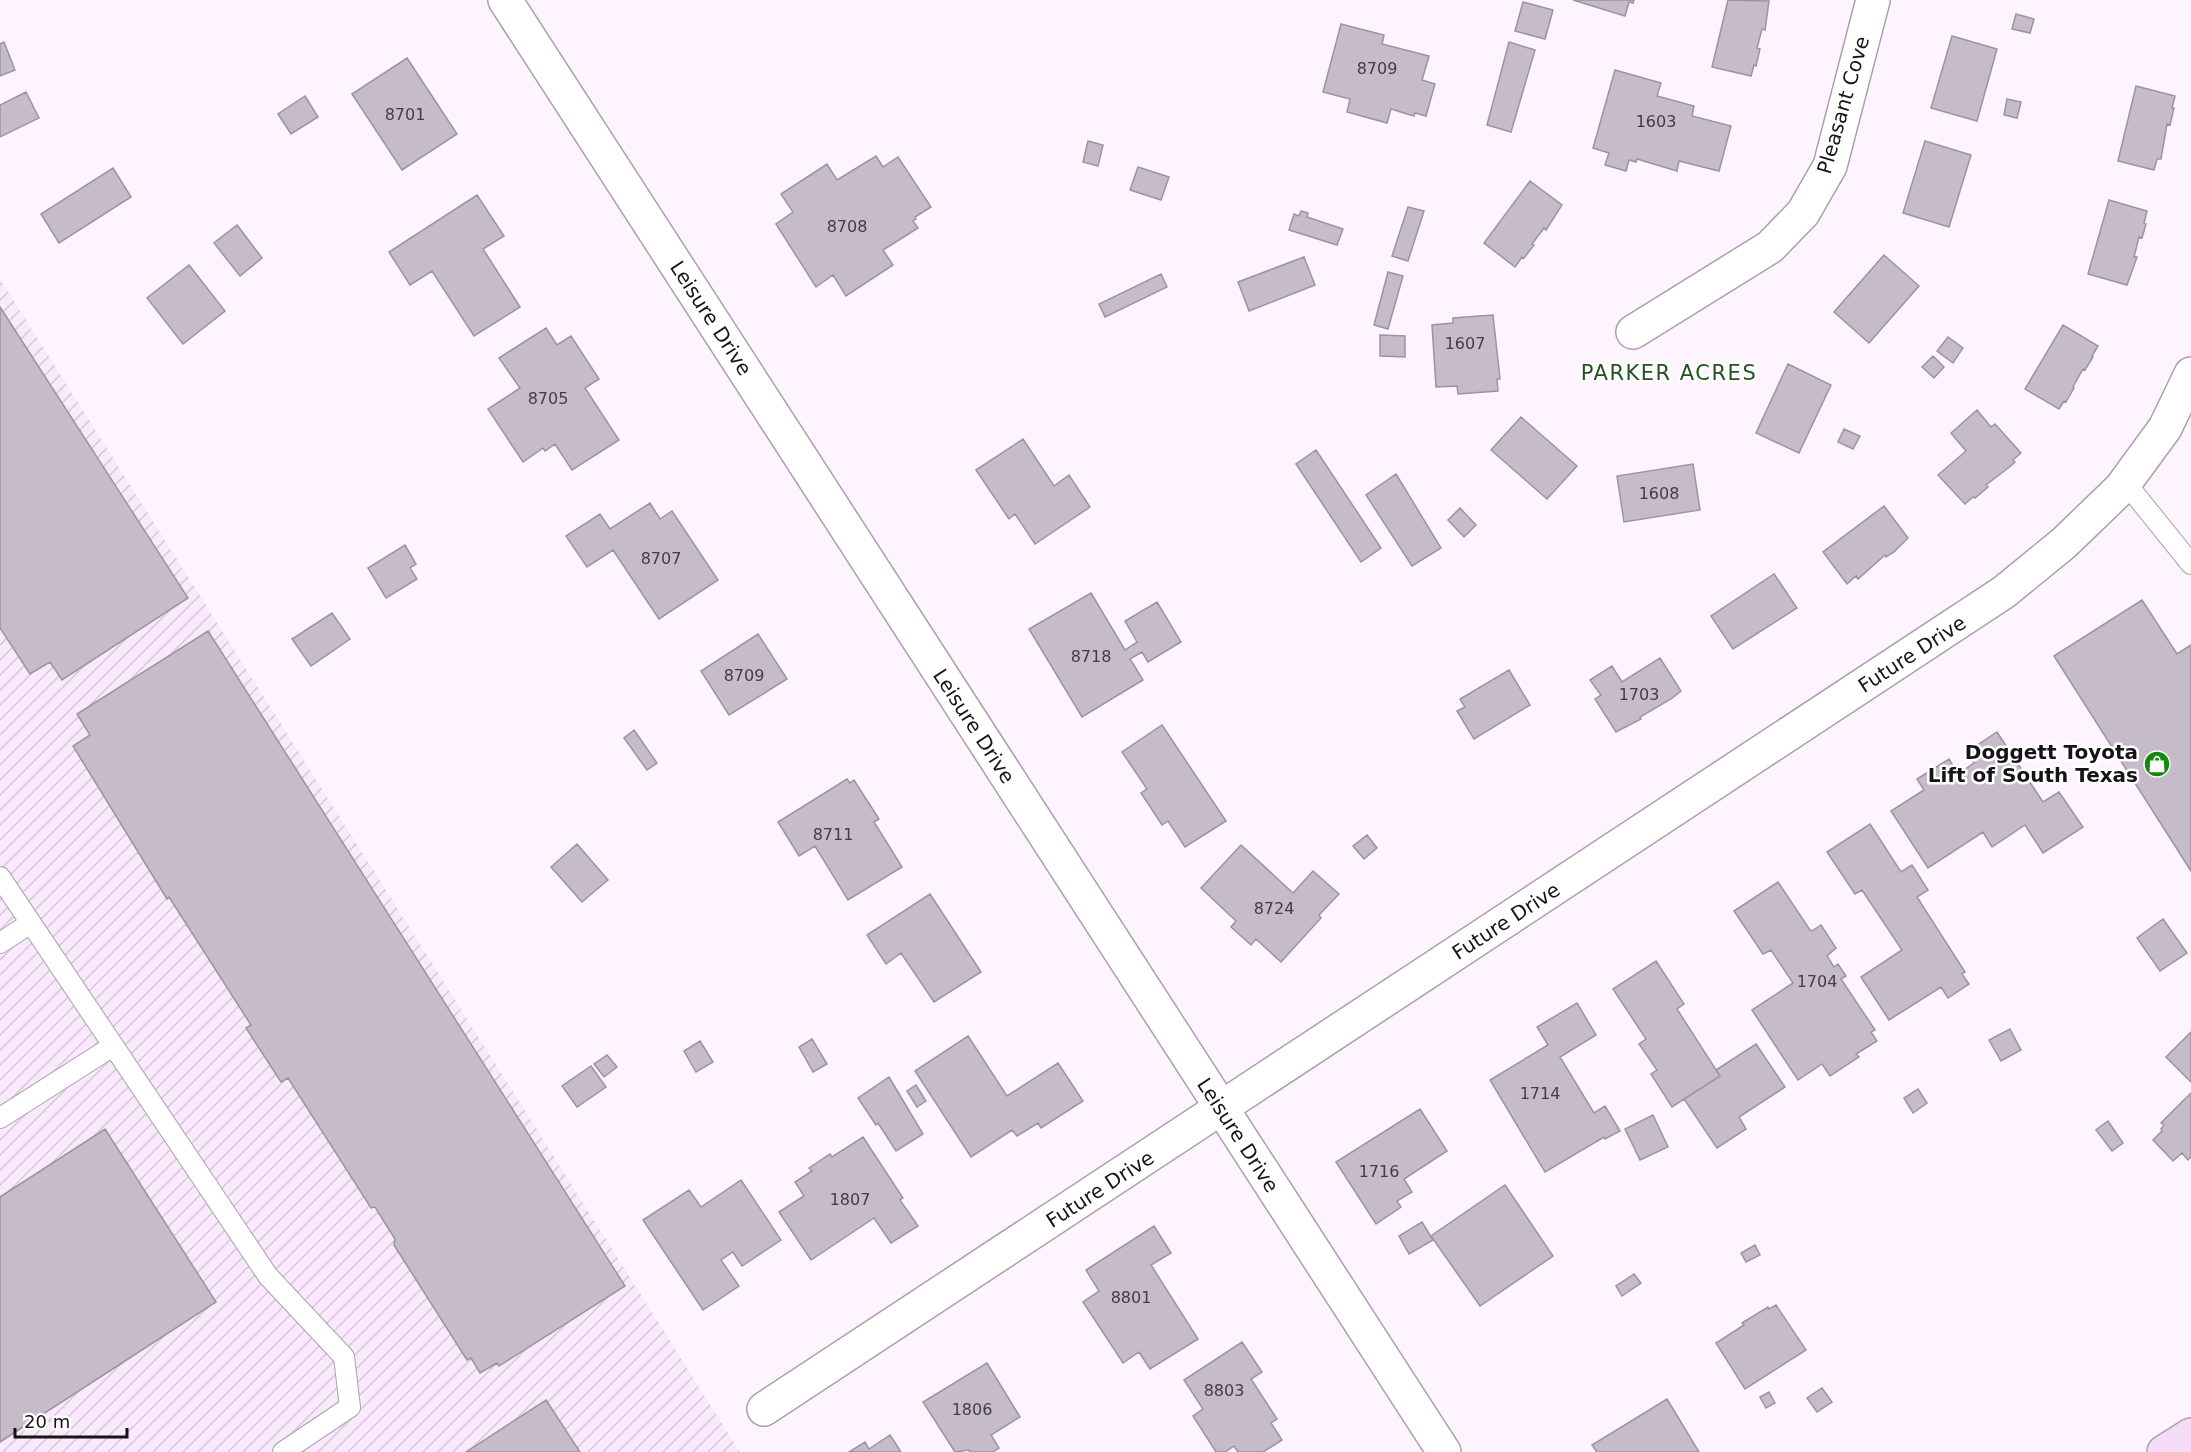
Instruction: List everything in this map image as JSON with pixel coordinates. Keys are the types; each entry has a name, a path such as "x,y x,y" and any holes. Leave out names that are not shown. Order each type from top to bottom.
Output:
{"street":[{"name":"Leisure Drive","path":"505,0 1444,1452"},
{"name":"Pleasant Cove","path":"1633,332 1770,247 1803,213 1830,165 1873,0"},
{"name":"Future Drive","path":"764,1409 2004,592 2064,543 2125,482 2164,428 2191,374"},
{"path":"2164,1452 2191,1435"}],"lane":[{"path":"2125,482 2191,564"},
{"path":"0,877 268,1276 344,1357 350,1407 283,1452"},
{"path":"0,943 31,923"},
{"path":"0,1118 113,1046"}],"shaded area":[{"path":"0,279 377,876 740,1452 0,1452"}],"building":[{"path":"1573,0 1634,0 1633,3 1629,2 1625,16"},
{"path":"1728,0 1769,1 1765,30 1762,29 1757,48 1760,49 1751,76 1712,67"},
{"path":"1523,2 1553,10 1545,39 1515,31"},
{"path":"2016,14 2034,19 2030,33 2012,29"},
{"path":"1341,24 1384,35 1382,44 1429,56 1422,80 1435,84 1426,116 1415,113 1414,116 1391,109 1387,123 1347,112 1350,99 1323,92"},
{"path":"1952,36 1997,49 1977,121 1931,108"},
{"path":"4,42 15,70 0,76 0,44"},
{"path":"1509,42 1535,50 1511,132 1487,125"},
{"path":"407,58 457,134 402,170 352,94"},
{"path":"1615,70 1661,83 1657,96 1694,106 1692,116 1731,126 1719,171 1679,161 1677,171 1637,159 1636,162 1629,160 1626,171 1605,165 1609,153 1593,148"},
{"path":"2136,86 2175,96 2161,159 2157,159 2154,170 2118,161"},
{"path":"26,92 39,118 0,137 0,105"},
{"path":"305,96 318,117 291,134 278,114"},
{"path":"2007,99 2021,102 2017,118 2004,115"},
{"path":"1088,141 1103,145 1098,166 1083,162"},
{"path":"1925,141 1971,155 1949,227 1903,213"},
{"path":"876,156 883,167 898,157 931,207 915,217 913,221 918,228 883,250 893,265 846,296 833,275 816,287 776,224 793,212 781,194 827,164 837,180"},
{"path":"1138,167 1169,177 1161,200 1130,190"},
{"path":"113,168 131,197 59,243 41,214"},
{"path":"1530,181 1562,205 1546,230 1544,228 1532,244 1534,245 1515,267 1484,243"},
{"path":"477,195 504,236 483,249 520,307 474,336 432,271 410,285 389,252"},
{"path":"2109,200 2147,211 2144,223 2146,224 2142,238 2139,237 2134,257 2137,257 2127,285 2088,274"},
{"path":"1408,207 1424,211 1408,261 1392,256"},
{"path":"1301,211 1308,213 1307,217 1343,229 1337,245 1289,230 1294,214 1299,216"},
{"path":"237,225 262,258 240,276 214,243"},
{"path":"1884,255 1919,286 1869,343 1834,312"},
{"path":"1304,257 1315,285 1249,311 1238,282"},
{"path":"189,265 225,311 183,344 147,298"},
{"path":"1388,272 1403,276 1388,329 1374,325"},
{"path":"1161,274 1167,287 1105,317 1099,304"},
{"path":"0,307 188,598 62,680 50,662 30,674 0,628"},
{"path":"1493,315 1500,379 1497,379 1498,391 1458,394 1457,386 1436,387 1432,325 1453,323 1453,318"},
{"path":"2063,325 2098,346 2066,402 2064,401 2059,409 2025,389"},
{"path":"546,328 557,345 571,336 599,379 585,388 619,440 572,470 555,444 545,451 543,448 523,462 488,409 520,388 499,358"},
{"path":"1380,335 1405,336 1405,357 1380,356"},
{"path":"1948,337 1963,348 1953,363 1937,351"},
{"path":"1933,356 1944,367 1934,378 1922,367"},
{"path":"1788,364 1831,385 1799,453 1756,433"},
{"path":"1977,410 1991,427 1995,424 2021,453 2013,460 2015,462 2012,465 1986,485 1988,487 1965,504 1938,475 1966,451 1951,433"},
{"path":"1521,417 1577,466 1547,499 1491,450"},
{"path":"1844,429 1860,436 1853,449 1838,442"},
{"path":"1023,439 1054,486 1069,475 1090,507 1035,544 1015,514 1009,519 976,470"},
{"path":"1316,450 1381,548 1361,562 1296,464"},
{"path":"1693,464 1700,510 1624,522 1617,476"},
{"path":"1396,474 1441,548 1412,566 1366,495"},
{"path":"650,503 660,519 672,511 718,580 659,619 613,550 587,567 566,536 600,514 610,529"},
{"path":"1884,506 1908,538 1894,552 1886,557 1885,555 1858,579 1856,576 1847,584 1823,552"},
{"path":"1460,508 1476,525 1464,537 1448,520"},
{"path":"405,545 416,564 410,568 417,579 386,598 368,568"},
{"path":"1774,574 1797,608 1733,649 1711,616"},
{"path":"1091,593 1125,650 1137,642 1125,621 1157,602 1181,642 1148,662 1142,652 1130,659 1143,680 1082,717 1029,629"},
{"name":"Doggett Toyota Lift of South Texas","path":"2142,600 2177,654 2191,645 2191,871 2054,656"},
{"path":"332,613 350,639 311,666 292,639"},
{"path":"208,631 625,1286 499,1366 497,1363 480,1373 471,1358 467,1360 394,1245 395,1239 375,1207 371,1208 288,1078 281,1082 246,1028 251,1025 169,897 167,899 73,746 90,735 77,714"},
{"path":"758,634 787,679 729,715 701,671"},
{"path":"1660,658 1681,691 1640,717 1641,719 1616,732 1595,699 1601,695 1590,680 1612,666 1622,682"},
{"path":"1509,670 1530,705 1474,739 1457,711 1465,707 1460,699"},
{"path":"1162,725 1226,821 1185,847 1168,821 1162,825 1141,793 1147,789 1122,752"},
{"path":"634,730 657,763 647,770 624,738"},
{"path":"1997,732 2043,802 2059,792 2083,827 2043,853 2025,825 1992,847 1983,832 1928,868 1891,811 1924,790 1917,779 1949,759 1958,774 1974,763 1967,752"},
{"path":"847,779 850,783 854,780 879,819 874,822 902,867 848,900 815,846 799,856 778,822"},
{"path":"1870,824 1901,872 1912,865 1928,890 1917,897 1965,972 1962,974 1969,984 1948,998 1941,987 1889,1020 1861,977 1902,950 1862,890 1855,894 1827,852"},
{"path":"1367,835 1377,848 1364,859 1353,846"},
{"path":"577,844 608,880 582,902 551,867"},
{"path":"1241,845 1293,893 1313,871 1339,894 1319,915 1321,918 1281,962 1256,939 1251,945 1231,927 1236,921 1201,888"},
{"path":"1778,882 1810,930 1821,925 1836,948 1827,956 1834,967 1838,964 1846,976 1841,979 1875,1030 1871,1032 1877,1041 1856,1054 1859,1057 1830,1076 1822,1064 1798,1080 1752,1010 1793,983 1771,950 1763,954 1734,911"},
{"path":"930,894 981,972 934,1002 901,953 886,964 867,935"},
{"path":"2163,919 2187,953 2160,971 2137,938"},
{"path":"1656,961 1684,1004 1677,1009 1720,1076 1672,1107 1651,1074 1657,1070 1639,1044 1646,1039 1613,989"},
{"path":"1577,1003 1596,1035 1560,1057 1594,1113 1605,1106 1620,1131 1605,1139 1604,1137 1545,1172 1490,1080 1548,1045 1537,1027"},
{"path":"2010,1029 2021,1050 2001,1061 1989,1040"},
{"path":"2191,1032 2191,1082 2166,1057"},
{"path":"968,1036 1007,1096 1058,1063 1083,1101 1041,1128 1038,1123 1017,1136 1012,1130 971,1157 915,1071"},
{"path":"812,1039 827,1064 813,1072 799,1047"},
{"path":"700,1041 713,1062 696,1072 684,1051"},
{"path":"1756,1044 1785,1087 1739,1117 1746,1129 1717,1148 1684,1099 1720,1076 1716,1070"},
{"path":"607,1055 617,1067 604,1077 594,1064"},
{"path":"591,1066 606,1087 577,1107 562,1086"},
{"path":"889,1077 923,1134 896,1151 858,1098"},
{"path":"916,1085 926,1101 917,1107 907,1091"},
{"path":"1918,1089 1927,1103 1913,1113 1904,1098"},
{"path":"2191,1093 2191,1157 2188,1160 2182,1153 2173,1161 2153,1140 2162,1131 2164,1125 2161,1123"},
{"path":"1420,1109 1447,1151 1404,1179 1412,1192 1397,1201 1401,1207 1376,1224 1336,1162"},
{"path":"1653,1115 1668,1147 1640,1160 1625,1129"},
{"path":"2108,1121 2123,1143 2112,1151 2096,1130"},
{"path":"105,1129 216,1302 0,1442 0,1197"},
{"path":"863,1137 903,1198 900,1200 918,1226 891,1243 874,1218 811,1260 779,1212 804,1196 795,1182 812,1171 809,1168 830,1154 832,1157"},
{"path":"741,1180 781,1240 742,1266 733,1252 721,1260 739,1286 703,1310 643,1220 689,1190 701,1207"},
{"path":"1505,1185 1553,1256 1480,1306 1431,1236"},
{"path":"1422,1222 1433,1240 1409,1254 1399,1236"},
{"path":"1154,1226 1171,1253 1151,1265 1198,1339 1150,1369 1139,1352 1123,1363 1083,1302 1099,1291 1086,1270"},
{"path":"1755,1245 1760,1255 1746,1262 1741,1253"},
{"path":"1634,1274 1641,1283 1622,1296 1616,1286"},
{"path":"1776,1305 1806,1350 1745,1389 1716,1343 1744,1325 1742,1323 1768,1307 1769,1309"},
{"path":"1242,1342 1262,1372 1251,1379 1277,1419 1271,1423 1282,1440 1263,1452 1238,1452 1234,1446 1225,1452 1216,1452 1193,1416 1203,1409 1184,1380"},
{"path":"987,1363 1020,1417 991,1435 999,1448 993,1452 970,1452 969,1450 955,1452 923,1402"},
{"path":"1822,1388 1832,1402 1817,1412 1807,1398"},
{"path":"1769,1392 1775,1403 1766,1408 1760,1397"},
{"path":"1667,1399 1699,1452 1597,1452 1592,1445"},
{"path":"546,1400 580,1452 466,1452"},
{"path":"890,1435 901,1452 849,1452 865,1442 869,1449"}],"place":[{"name":"Doggett Toyota Lift of South Texas","path":"2157,764"}],"district":[{"name":"PARKER ACRES","path":"1669,373"}]}
